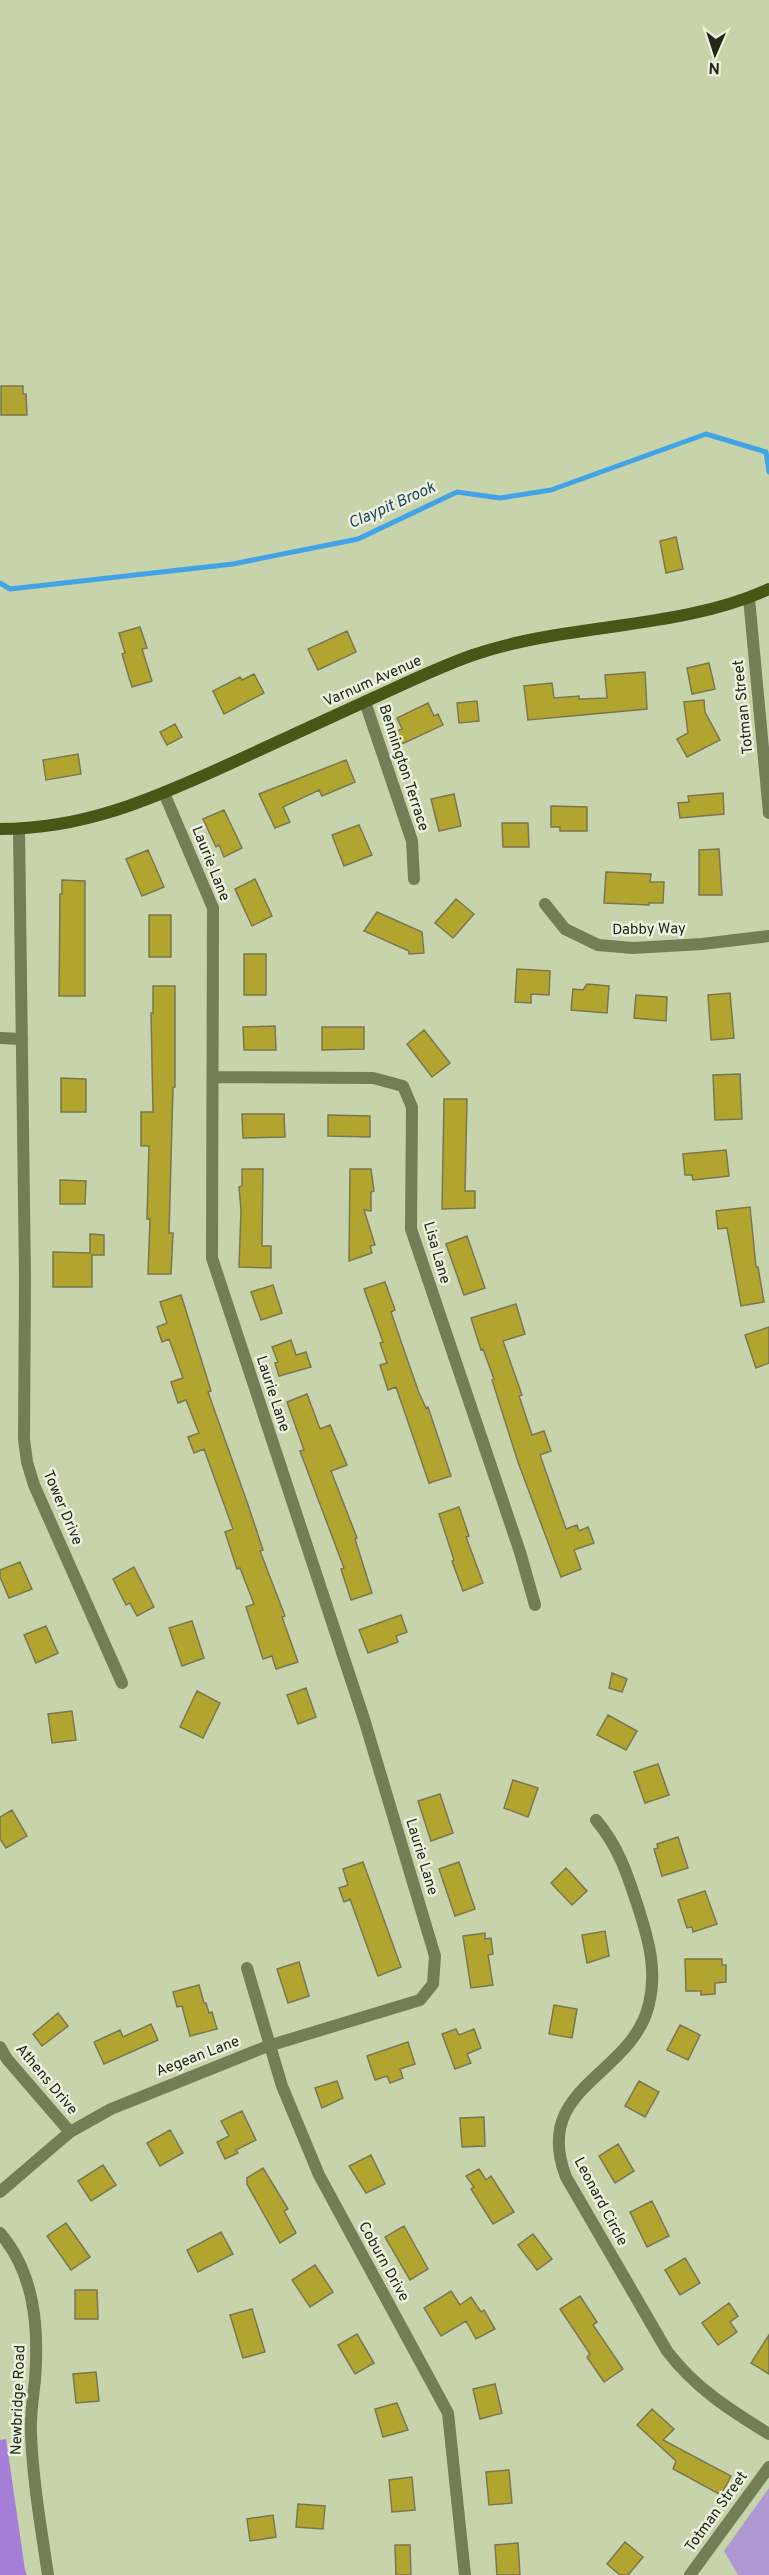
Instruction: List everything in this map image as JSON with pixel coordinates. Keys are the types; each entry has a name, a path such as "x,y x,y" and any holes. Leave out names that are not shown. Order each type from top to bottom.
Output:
{"main road":[{"name":"Varnum Avenue","path":"0,829 65,825 165,793 474,655 526,641 695,614 749,598 769,589"}],"street":[{"name":"Totman Street","path":"749,598 769,813"},
{"name":"Bennington Terrace","path":"365,702 412,841 414,879"},
{"name":"Laurie Lane","path":"165,793 213,908 212,1258 364,1719 435,1956 433,1984 427,1991"},
{"name":"Tower Drive","path":"19,829 25,1278 24,1403 27,1462 34,1485 122,1683"},
{"name":"Dabby Way","path":"545,904 565,929 598,945 633,948 702,944 769,936"},
{"path":"0,1038 22,1039"},
{"name":"Lisa Lane","path":"213,1077 373,1078 403,1086 412,1107 411,1229 520,1552 535,1605"},
{"name":"Leonard Circle","path":"596,1820 615,1844 624,1865 648,1940 653,1973 652,1989 649,2006 636,2033 615,2059 578,2094 564,2114 558,2134 559,2156 566,2177 667,2351 684,2372 709,2396 769,2434"},
{"name":"Coburn Drive","path":"247,1968 282,2086 319,2175 448,2413 465,2575"},
{"name":"Aegean Lane","path":"0,2192 70,2132 111,2109 270,2046 420,2000 427,1991"},
{"name":"Athens Drive","path":"0,2047 7,2059 70,2132"},
{"name":"Newbridge Road","path":"0,2233 22,2265 30,2288 36,2365 31,2440 32,2468 48,2575"},
{"name":"Totman Street","path":"690,2575 769,2467"}],"shaded area":[{"path":"6,2439 27,2575 0,2575 0,2440"},
{"path":"769,2488 769,2575 738,2575 724,2551"}],"building":[{"path":"1,386 23,386 23,394 26,394 27,415 1,415"},
{"path":"676,537 683,569 666,573 660,541"},
{"path":"140,627 147,648 142,649 152,681 132,687 122,654 125,653 119,633"},
{"path":"347,631 356,652 318,670 308,649"},
{"path":"709,663 715,689 692,694 687,668"},
{"path":"645,672 647,709 528,720 524,686 552,683 554,698 579,696 579,699 607,698 605,675"},
{"path":"254,674 264,693 224,714 213,691 240,677 242,680"},
{"path":"704,700 705,712 720,740 687,757 677,739 688,733 684,702"},
{"path":"477,701 479,721 459,723 457,703"},
{"path":"428,703 434,716 438,714 443,725 402,744 397,731 402,729 397,718"},
{"path":"175,724 182,737 167,745 160,732"},
{"path":"78,754 81,774 46,780 43,760"},
{"path":"346,760 355,782 322,796 319,790 283,807 290,822 275,828 259,794"},
{"path":"723,793 724,814 680,818 678,803 689,802 688,796"},
{"path":"454,794 461,826 439,831 431,799"},
{"path":"551,806 587,807 587,831 560,831 560,827 551,827"},
{"path":"224,810 242,848 224,857 219,845 216,847 203,819"},
{"path":"502,823 528,823 529,847 503,847"},
{"path":"359,825 372,855 344,866 332,835"},
{"path":"719,849 722,895 699,895 699,850"},
{"path":"148,850 164,887 142,896 126,859"},
{"path":"606,872 651,874 650,882 664,882 663,903 649,903 649,905 604,903"},
{"path":"255,879 272,916 252,926 235,889"},
{"path":"62,880 85,881 85,996 59,996"},
{"path":"456,899 474,914 453,938 435,923"},
{"path":"377,912 422,932 424,953 409,954 409,951 364,931"},
{"path":"149,915 171,915 171,957 149,957"},
{"path":"244,954 266,954 266,995 244,995"},
{"path":"517,969 550,971 549,995 531,994 531,1003 515,1002"},
{"path":"587,984 609,986 607,1013 571,1010 573,989 583,990"},
{"path":"153,986 175,986 175,1087 173,1087 169,1233 173,1233 171,1274 148,1274 149,1146 141,1146 141,1112 153,1112 151,1013 153,1013"},
{"path":"730,993 734,1038 711,1040 708,995"},
{"path":"636,995 667,997 666,1021 634,1018"},
{"path":"275,1026 276,1050 244,1050 243,1027"},
{"path":"322,1027 364,1027 364,1049 322,1050"},
{"path":"424,1030 450,1063 432,1077 407,1044"},
{"path":"740,1074 742,1119 715,1120 713,1075"},
{"path":"61,1078 86,1079 86,1112 61,1112"},
{"path":"444,1099 467,1099 465,1191 475,1191 475,1208 442,1209"},
{"path":"242,1114 284,1114 285,1137 243,1138"},
{"path":"328,1115 370,1116 370,1137 328,1136"},
{"path":"726,1150 729,1176 693,1180 692,1175 685,1175 683,1154"},
{"path":"242,1169 263,1169 262,1246 271,1246 271,1268 239,1267 241,1210 239,1187 242,1186"},
{"path":"350,1169 371,1169 374,1191 371,1192 371,1211 364,1210 375,1245 370,1246 372,1253 349,1261"},
{"path":"60,1180 86,1181 85,1204 60,1204"},
{"path":"750,1207 756,1267 758,1267 764,1302 741,1306 727,1228 718,1229 716,1211"},
{"path":"90,1234 104,1235 104,1255 92,1255 92,1287 53,1287 53,1252 90,1253"},
{"path":"467,1236 485,1288 464,1295 446,1244"},
{"path":"385,1282 395,1310 391,1312 419,1393 426,1408 428,1407 451,1476 429,1483 396,1387 388,1390 380,1365 387,1363 380,1343 383,1342 364,1289"},
{"path":"273,1285 282,1313 261,1320 251,1292"},
{"path":"181,1295 211,1391 208,1392 263,1550 260,1551 285,1616 282,1617 298,1662 276,1669 272,1656 263,1659 246,1607 254,1604 240,1568 237,1569 225,1532 233,1529 204,1449 194,1453 188,1437 199,1433 186,1400 178,1403 171,1382 183,1378 169,1339 162,1342 157,1327 167,1323 160,1302"},
{"path":"516,1304 525,1334 503,1341 522,1395 519,1396 532,1435 544,1431 551,1451 540,1455 566,1529 577,1525 579,1531 588,1527 594,1543 574,1550 581,1569 561,1577 518,1462 492,1380 494,1379 483,1349 481,1350 471,1318"},
{"path":"769,1327 769,1363 756,1368 745,1335"},
{"path":"291,1340 296,1355 306,1352 311,1367 279,1376 275,1363 278,1362 272,1347"},
{"path":"307,1394 320,1429 330,1425 347,1465 331,1471 357,1538 355,1539 372,1593 351,1600 341,1569 344,1568 300,1451 304,1450 287,1402"},
{"path":"459,1507 469,1536 466,1537 483,1583 463,1591 439,1514"},
{"path":"20,1562 32,1589 9,1598 0,1577 0,1570"},
{"path":"134,1567 154,1607 137,1616 130,1603 126,1605 113,1579"},
{"path":"401,1615 407,1632 396,1636 398,1642 368,1653 359,1630"},
{"path":"192,1621 204,1658 182,1666 169,1628"},
{"path":"46,1626 58,1653 36,1663 24,1635"},
{"path":"612,1673 627,1679 622,1692 609,1688"},
{"path":"306,1688 316,1717 298,1724 287,1695"},
{"path":"197,1691 220,1703 203,1738 180,1727"},
{"path":"72,1711 76,1740 52,1743 48,1714"},
{"path":"608,1715 637,1731 626,1750 597,1735"},
{"path":"658,1764 669,1795 645,1803 634,1772"},
{"path":"513,1780 538,1788 528,1817 504,1808"},
{"path":"440,1794 453,1833 431,1841 418,1801"},
{"path":"12,1810 27,1836 6,1848 0,1839 0,1817"},
{"path":"678,1837 688,1868 662,1876 654,1849 658,1848 657,1844"},
{"path":"363,1862 401,1967 378,1976 350,1899 344,1902 339,1888 348,1885 343,1869"},
{"path":"459,1862 475,1909 455,1916 439,1869"},
{"path":"566,1868 587,1891 572,1905 551,1883"},
{"path":"705,1891 717,1924 693,1932 692,1927 687,1928 678,1900"},
{"path":"605,1931 609,1956 587,1963 582,1935"},
{"path":"485,1933 485,1939 491,1938 493,1954 488,1955 493,1985 471,1988 463,1936"},
{"path":"685,1959 722,1959 722,1965 726,1965 726,1982 715,1983 715,1994 701,1995 701,1991 686,1991"},
{"path":"299,1962 309,1996 288,2003 277,1969"},
{"path":"199,1985 204,2003 209,2013 212,2012 217,2029 190,2036 182,2006 177,2007 173,1992"},
{"path":"554,2005 577,2009 572,2038 549,2034"},
{"path":"58,2013 68,2026 42,2046 33,2034"},
{"path":"151,2024 158,2040 104,2064 94,2042 120,2030 123,2037"},
{"path":"680,2025 700,2035 688,2060 667,2050"},
{"path":"456,2029 459,2035 474,2029 481,2048 467,2054 471,2063 455,2069 442,2034"},
{"path":"408,2042 415,2064 400,2069 403,2078 390,2083 387,2076 375,2080 367,2056"},
{"path":"337,2081 343,2098 322,2108 315,2088"},
{"path":"639,2081 659,2092 645,2117 625,2106"},
{"path":"242,2111 256,2140 236,2150 238,2153 225,2159 217,2142 229,2136 221,2121"},
{"path":"484,2117 485,2146 462,2147 460,2118"},
{"path":"170,2130 183,2153 160,2166 147,2143"},
{"path":"618,2144 634,2171 615,2183 599,2156"},
{"path":"371,2155 385,2184 366,2193 349,2166"},
{"path":"103,2165 116,2185 91,2201 78,2181"},
{"path":"263,2168 288,2209 284,2211 296,2233 280,2243 247,2184 247,2178"},
{"path":"479,2169 486,2180 491,2176 514,2212 493,2224 471,2189 474,2187 466,2176"},
{"path":"652,2201 669,2236 647,2247 630,2212"},
{"path":"66,2223 90,2257 71,2270 47,2236"},
{"path":"404,2226 428,2269 410,2280 385,2237"},
{"path":"221,2232 233,2254 198,2272 187,2250"},
{"path":"533,2234 552,2259 537,2270 518,2245"},
{"path":"685,2258 700,2283 680,2295 665,2270"},
{"path":"315,2265 333,2292 310,2307 292,2280"},
{"path":"75,2290 97,2290 98,2319 75,2319"},
{"path":"451,2291 460,2305 471,2297 481,2312 484,2310 495,2329 476,2339 466,2321 441,2336 424,2308"},
{"path":"580,2296 597,2322 593,2325 623,2369 604,2382 587,2357 590,2354 560,2309"},
{"path":"729,2303 738,2316 730,2322 737,2332 718,2345 702,2323"},
{"path":"252,2309 265,2352 243,2358 230,2315"},
{"path":"357,2334 374,2363 355,2374 338,2345"},
{"path":"769,2335 769,2374 751,2363"},
{"path":"96,2372 99,2401 76,2403 73,2374"},
{"path":"495,2384 502,2413 480,2419 473,2389"},
{"path":"397,2403 408,2430 383,2437 375,2409"},
{"path":"652,2409 674,2429 663,2440 731,2476 721,2495 673,2469 676,2461 637,2425"},
{"path":"509,2470 512,2503 489,2505 486,2472"},
{"path":"412,2477 415,2510 392,2512 389,2480"},
{"path":"298,2504 325,2506 323,2529 296,2527"},
{"path":"273,2515 276,2537 250,2541 247,2519"},
{"path":"625,2542 643,2557 628,2575 620,2575 607,2564"},
{"path":"518,2543 520,2575 497,2575 495,2545"},
{"path":"395,2545 410,2545 411,2575 396,2575"}],"waterway":[{"name":"Claypit Brook","path":"0,583 10,589 233,564 358,539 457,492 500,498 551,490 706,434 766,452 769,472"}]}
